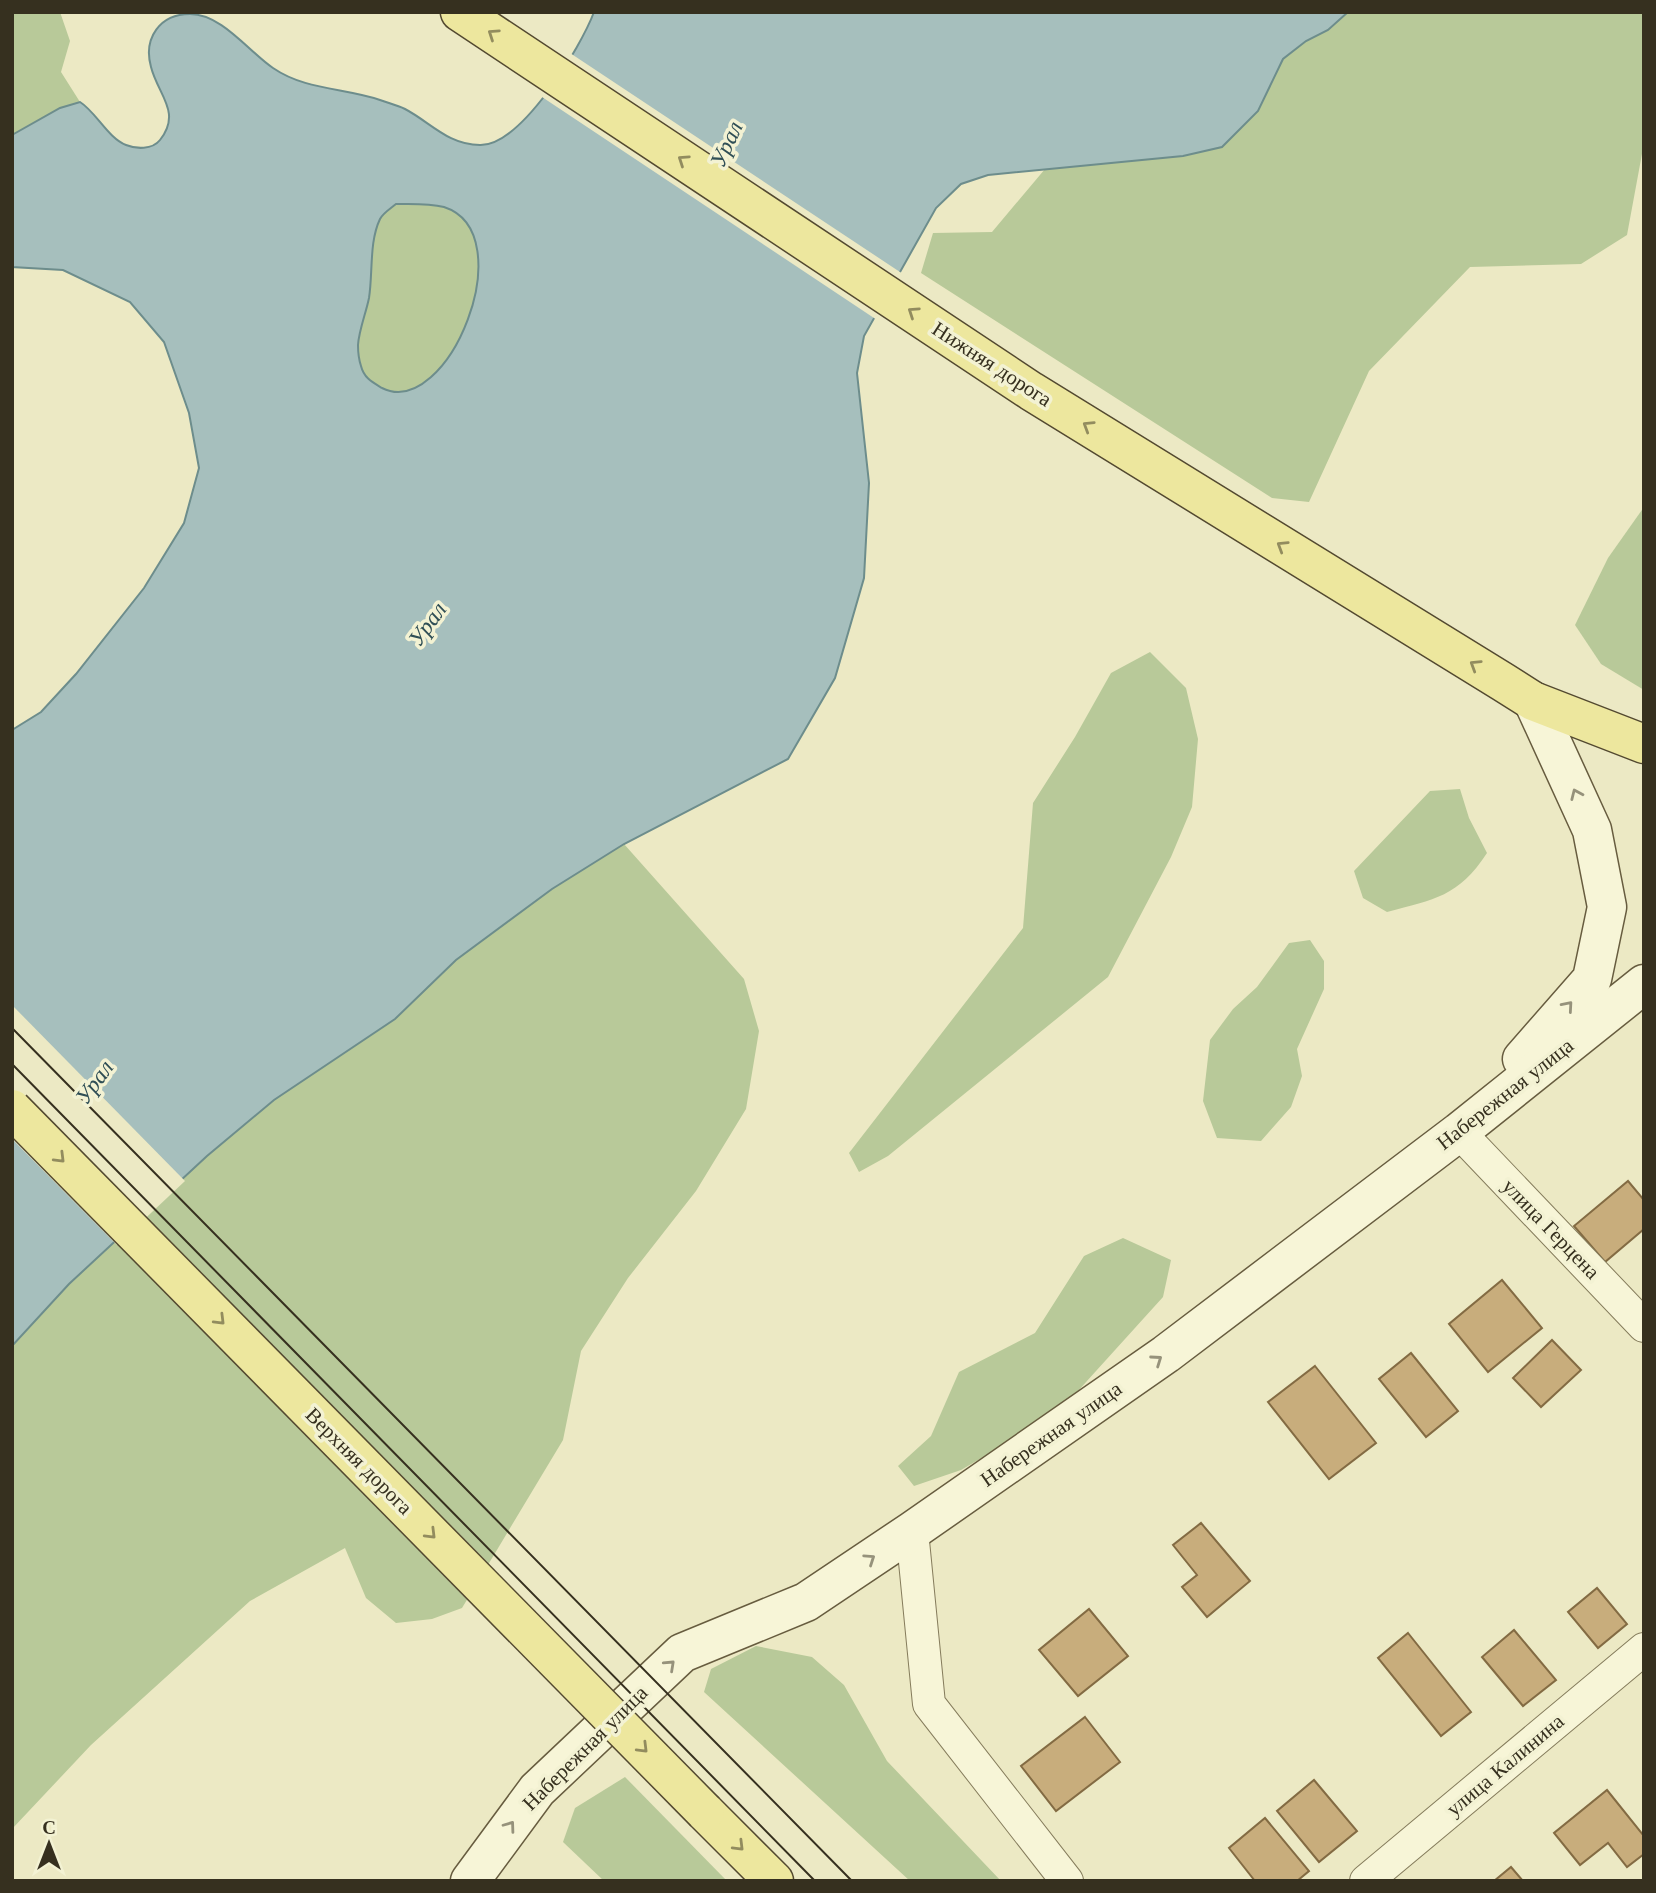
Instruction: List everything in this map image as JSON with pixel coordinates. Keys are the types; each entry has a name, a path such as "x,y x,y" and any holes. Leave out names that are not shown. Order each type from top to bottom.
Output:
{"main road":[{"name":"Нижняя дорога","path":"460,12 1031,391 1534,701 1644,744"},
{"path":"1459,1132 1592,979 1607,907 1592,830 1534,701"},
{"name":"Набережная улица","path":"470,1881 537,1790 682,1653 806,1602 912,1531 1166,1354 1459,1132 1644,984"},
{"name":"Верхняя дорога","path":"12,1109 774,1881"}],"street":[{"name":"улица Герцена","path":"1459,1132 1644,1326"},
{"path":"912,1531 929,1704 1067,1881"},
{"name":"улица Калинина","path":"1366,1881 1644,1649"}],"green space":[{"path":"12,12 60,12 70,41 61,72 80,102 60,108 12,135"},
{"path":"1348,12 1644,12 1644,143 1627,235 1581,264 1470,267 1369,371 1309,502 1272,498 921,273 933,233 992,232 1045,169 1183,156 1258,111 1283,59 1306,41 1328,30"},
{"path":"396,204 444,207 467,223 477,250 477,284 468,319 452,352 431,377 407,391 382,388 369,379 362,370 358,350 369,298 377,228 383,215"},
{"path":"1644,507 1644,690 1601,664 1575,625 1608,558"},
{"path":"1150,652 1186,688 1198,739 1192,807 1171,857 1108,977 888,1156 859,1172 849,1153 1023,928 1033,803 1111,673"},
{"path":"1460,789 1469,818 1487,853 1476,868 1455,888 1404,908 1387,912 1363,898 1354,871 1430,791"},
{"path":"624,844 744,979 759,1031 746,1109 696,1191 628,1278 581,1351 563,1440 462,1608 432,1619 396,1623 366,1598 345,1548 250,1601 91,1745 12,1829 12,1346 69,1284 207,1156 274,1100 395,1019 456,960 552,889"},
{"path":"1310,940 1324,961 1324,989 1297,1049 1302,1076 1291,1107 1261,1141 1217,1138 1203,1101 1210,1040 1233,1009 1257,987 1289,943"},
{"path":"1123,1238 1171,1260 1163,1297 1058,1413 961,1470 914,1486 898,1466 931,1436 959,1372 1035,1333 1084,1256"},
{"path":"756,1646 812,1657 844,1685 887,1761 1001,1881 910,1881 704,1692 711,1669"},
{"path":"625,1777 727,1881 604,1881 563,1842 575,1808"}],"water":[{"name":"Урал","path":"594,12 1348,12 1328,30 1306,41 1283,59 1258,111 1222,147 1183,156 988,175 961,184 936,208 864,336 857,373 869,483 864,578 835,678 788,759 624,844 552,889 456,960 395,1019 274,1100 207,1156 69,1284 12,1346 12,730 41,712 76,674 144,588 184,523 199,468 189,413 164,342 130,302 63,270 12,267 12,135 60,108 80,102 120,142 139,148 157,143 166,130 169,112 151,67 149,56 152,37 162,23 170,18 190,14 213,20 273,68 298,81 396,105 449,137 480,145 496,141 531,113 563,70","holes":["396,204 444,207 467,224 477,251 477,284 468,320 452,352 431,377 407,391 382,388 369,379 362,370 358,347 369,298 377,228 380,219"]}],"pier":[{"path":"570,53 903,274 877,320 539,95 561,69"},
{"path":"12,1005 185,1181 117,1245 12,1139"}],"building":[{"path":"1628,1181 1644,1200 1644,1229 1605,1262 1574,1226"},
{"path":"1502,1280 1542,1328 1488,1372 1449,1324"},
{"path":"1552,1340 1581,1370 1541,1407 1513,1378"},
{"path":"1411,1353 1458,1411 1426,1437 1379,1379"},
{"path":"1315,1366 1376,1443 1329,1479 1268,1402"},
{"path":"1201,1523 1250,1581 1207,1617 1182,1587 1197,1575 1173,1545"},
{"path":"1597,1588 1627,1624 1598,1648 1568,1612"},
{"path":"1089,1609 1128,1656 1078,1696 1039,1650"},
{"path":"1514,1630 1556,1680 1523,1706 1482,1657"},
{"path":"1408,1633 1471,1712 1441,1736 1378,1658"},
{"path":"1085,1717 1120,1762 1056,1811 1021,1766"},
{"path":"1314,1780 1357,1831 1319,1862 1277,1811"},
{"path":"1607,1790 1644,1836 1644,1854 1627,1867 1608,1843 1580,1865 1554,1833"},
{"path":"1265,1818 1309,1871 1297,1881 1255,1881 1229,1848"},
{"path":"1511,1867 1523,1881 1494,1881"}],"tram line":[{"path":"12,1028 852,1881"},
{"path":"12,1064 815,1881"}]}
